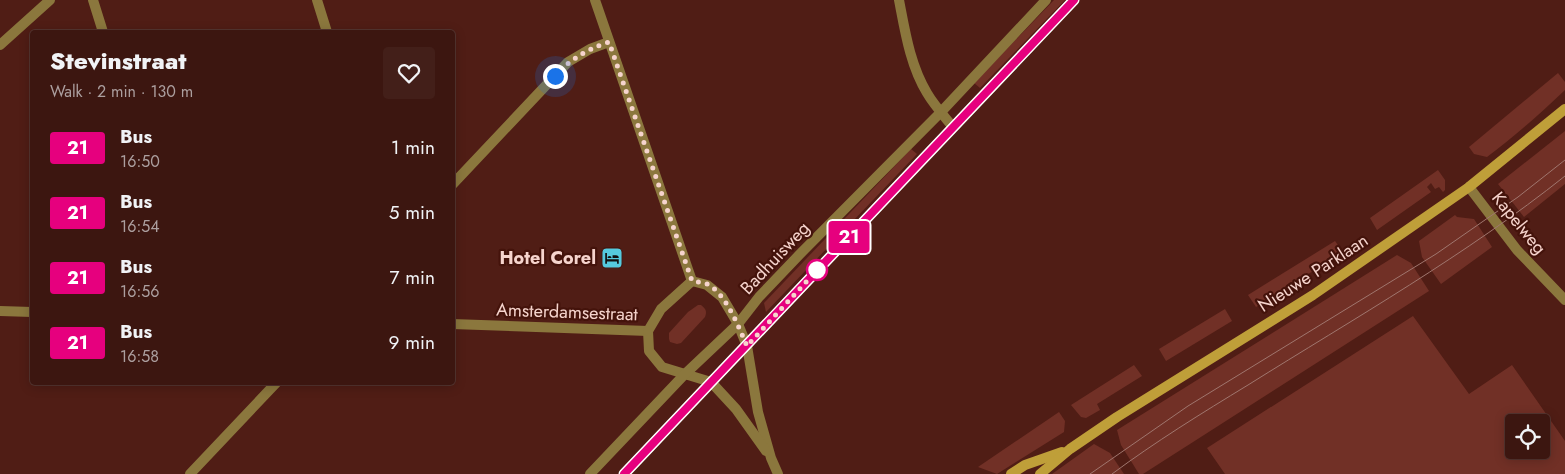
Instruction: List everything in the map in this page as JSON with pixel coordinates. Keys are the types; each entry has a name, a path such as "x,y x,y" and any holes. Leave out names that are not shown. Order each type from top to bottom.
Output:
{"main road":[{"name":"Nieuwe Parklaan","path":"1040,474 1070,449 1117,416 1312,295 1469,186 1565,109"},
{"name":"Nieuwe Parklaan","path":"1011,474 1025,465 1070,449"}],"street":[{"path":"0,44 50,0"},
{"path":"94,0 102,30"},
{"path":"317,0 326,30"},
{"path":"595,0 692,281"},
{"path":"899,0 916,73 927,93 953,127"},
{"name":"Badhuisweg","path":"590,474 684,375 738,324 759,297 941,112 1046,0"},
{"path":"624,474 1074,0"},
{"path":"455,182 568,62 590,49 609,42"},
{"name":"Kapelweg","path":"1469,186 1517,250 1565,300"},
{"path":"692,281 708,284 722,297 738,324 747,346 758,412 771,458 778,474"},
{"path":"648,331 660,309 692,281"},
{"path":"0,311 30,312"},
{"name":"Amsterdamsestraat","path":"455,324 648,331 649,351 662,367 711,382"},
{"path":"711,382 736,409 771,458"},
{"path":"190,474 274,385"}],"shaded area":[{"path":"1054,0 1065,0 980,88 974,83"},
{"path":"1558,73 1565,82 1565,90 1527,125 1487,157 1474,154 1469,147"},
{"path":"1565,131 1565,184 1524,217 1498,184"},
{"path":"911,149 917,154 766,312 764,303"},
{"path":"1438,170 1445,180 1445,190 1443,192 1439,187 1435,189 1431,183 1427,187 1431,192 1377,230 1370,218"},
{"path":"1455,215 1457,217 1474,219 1492,247 1441,284 1422,257 1419,241"},
{"path":"1335,241 1343,252 1256,307 1248,295"},
{"path":"1397,255 1411,263 1429,291 1143,474 1139,474 1121,445 1117,430"},
{"path":"698,305 705,309 705,317 681,343 670,342 669,333 688,312"},
{"path":"1225,309 1232,321 1166,361 1159,349"},
{"path":"1413,316 1469,394 1512,365 1546,414 1505,414 1505,459 1550,459 1550,419 1565,441 1565,474 1225,474 1207,448"},
{"path":"1134,365 1142,376 1097,404 1100,410 1086,418 1081,417 1071,405"},
{"path":"1059,412 1065,421 1064,432 997,474 978,467"},
{"path":"1094,444 1110,453 1124,474 1052,474"}],"tram line":[{"path":"1090,474 1188,406 1436,254 1518,197 1565,160"},
{"path":"1112,474 1196,417 1489,233 1565,176"}],"bus line":[{"name":"21","path":"624,474 1074,0"}],"place":[{"name":"Hotel Corel","path":"612,258"}],"route":[{"path":"555,76 568,62 590,49 609,42 692,281 708,284 722,297 738,324 747,346 819,268 817,270"}]}
